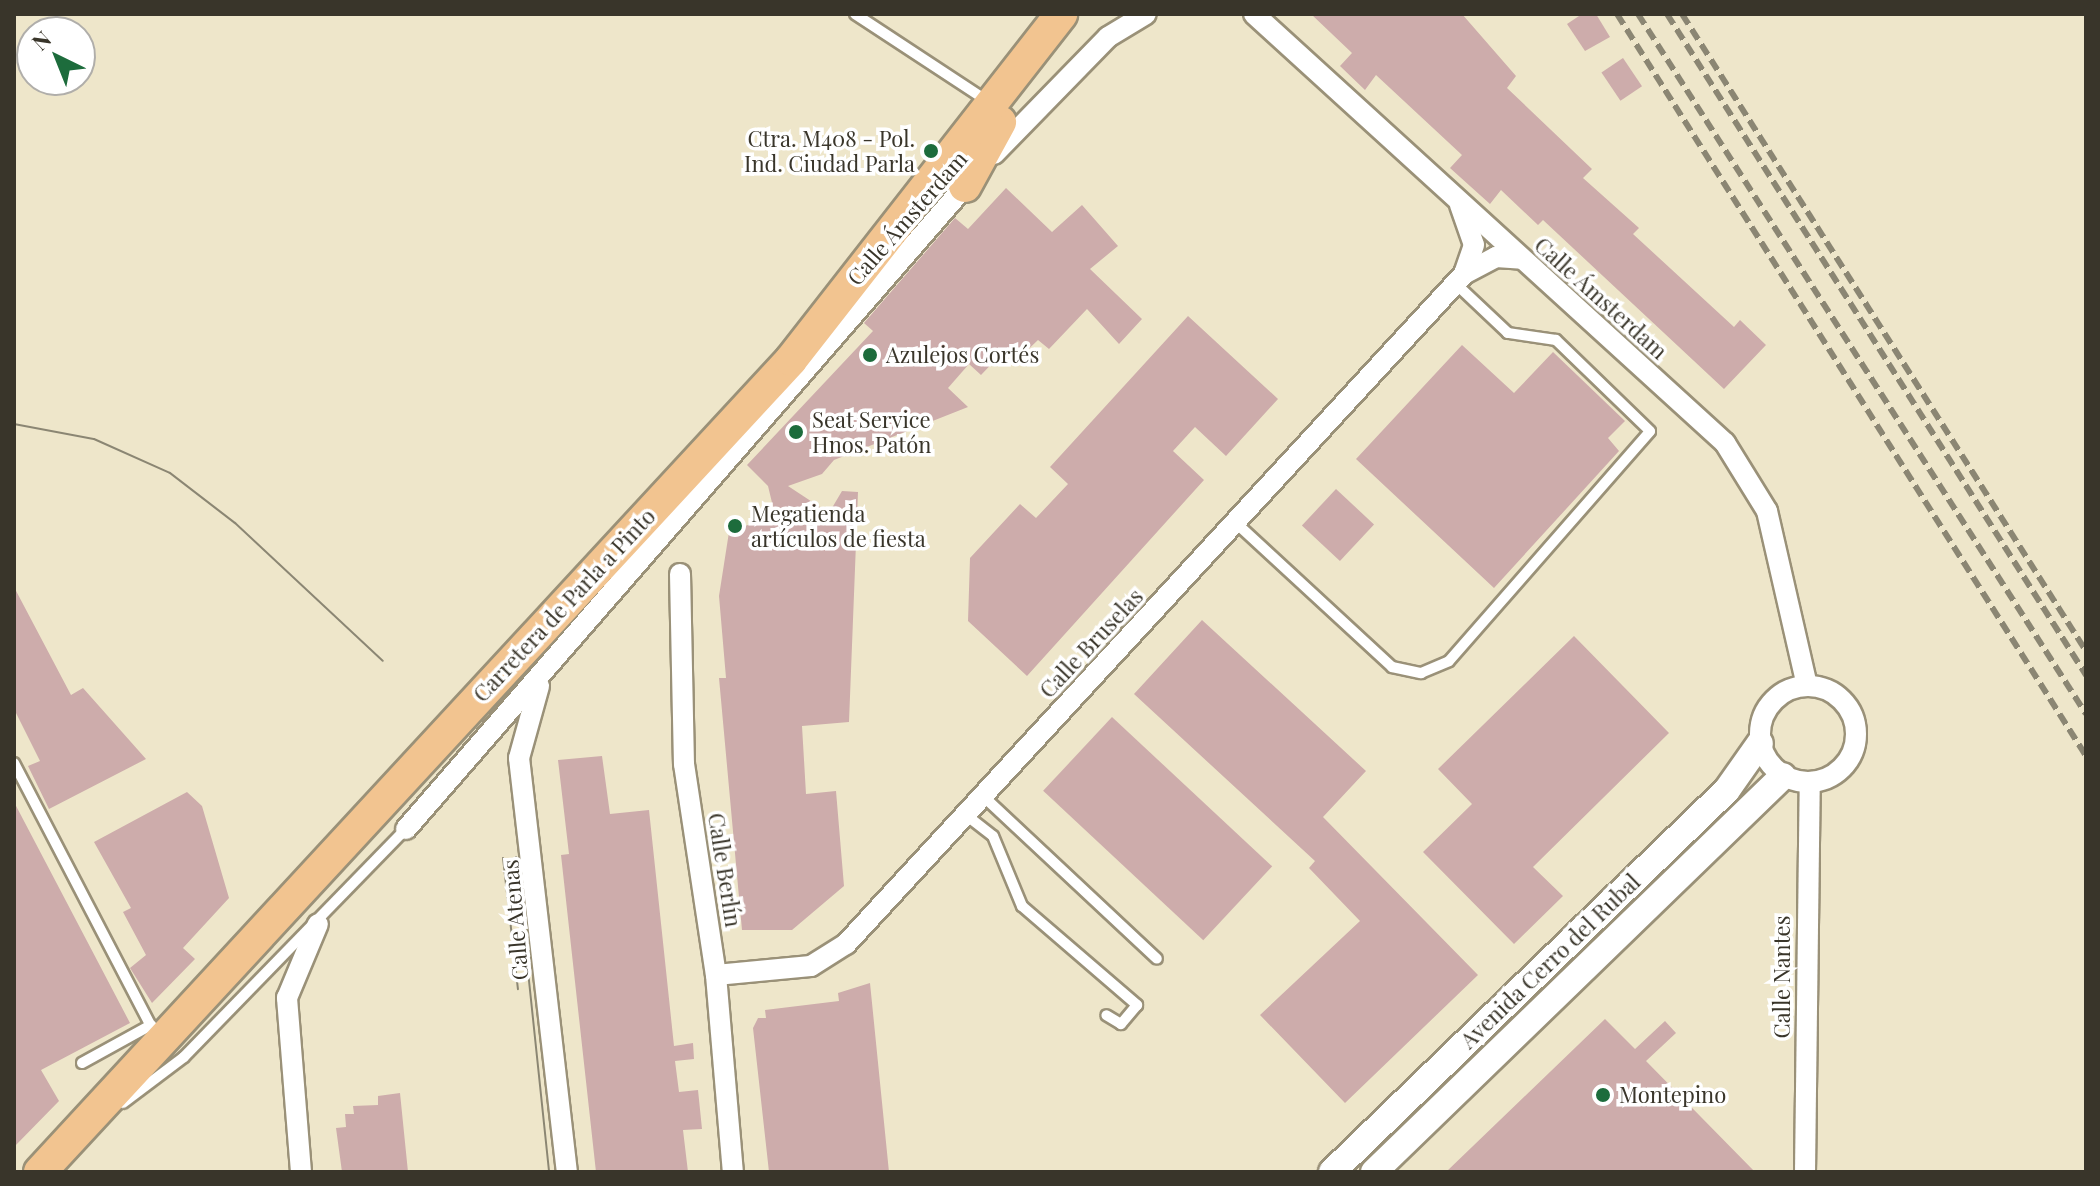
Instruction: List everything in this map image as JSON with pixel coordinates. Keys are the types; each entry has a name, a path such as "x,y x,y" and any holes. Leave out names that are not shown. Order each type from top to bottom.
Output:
{"main road":[{"name":"Carretera de Parla a Pinto","path":"47,1165 155,1034 791,360 994,106 1060,16"},
{"path":"965,186 1060,16"}],"street":[{"name":"Calle Ámsterdam","path":"406,829 1054,87 1146,14"},
{"name":"Calle Ámsterdam","path":"1254,14 1725,443 1767,511 1807,685"},
{"path":"1459,201 1474,245 1459,278"},
{"path":"1459,278 1496,257 1522,259"},
{"name":"Calle Bruselas","path":"716,975 811,966 835,952 966,815 1459,278"},
{"name":"Calle Berlín","path":"680,574 684,764 716,975 733,1172"},
{"name":"Calle Atenas","path":"547,668 519,758 567,1172"},
{"path":"1807,685 1839,696 1855,724 1840,770 1810,783 1783,776 1760,743 1765,710 1776,697 1807,685"},
{"name":"Avenida Cerro del Rubal","path":"1332,1172 1727,790 1760,743"},
{"name":"Avenida Cerro del Rubal","path":"1374,1172 1783,776"},
{"name":"Calle Nantes","path":"1805,1172 1810,783"},
{"path":"301,1172 287,998 318,924"}],"lane":[{"path":"855,14 994,106"},
{"path":"1235,522 1392,667 1421,673 1449,661 1650,431 1556,340 1508,333 1459,278"},
{"path":"14,763 155,1034 82,1063"},
{"path":"983,796 1157,959"},
{"path":"966,815 993,836 1022,906 1137,1005 1121,1024 1106,1015"},
{"path":"47,1165 184,1057 318,924 406,829"}],"building":[{"path":"1311,14 1462,14 1516,76 1507,88 1592,169 1583,178 1639,228 1633,234 1734,327 1740,320 1766,345 1724,389 1543,220 1538,225 1501,190 1490,204 1450,168 1462,155 1376,75 1365,90 1340,66 1352,53"},
{"path":"1582,14 1596,14 1610,37 1585,51 1567,24"},
{"path":"1623,58 1642,86 1620,101 1601,73"},
{"path":"1006,188 1052,232 1082,205 1118,246 1090,269 1142,319 1119,344 1087,309 1049,349 1038,340 1015,362 1004,351 981,375 969,364 948,388 968,407 834,460 822,474 788,486 829,513 842,491 858,492 849,722 802,726 806,794 836,791 844,886 792,930 742,930 719,678 726,678 719,596 729,532 775,515 768,486 747,465 873,331 864,323 955,218 968,229"},
{"path":"1188,316 1278,399 1226,456 1195,427 1173,451 1204,480 1027,676 968,621 970,558 1020,504 1036,518 1068,484 1050,467"},
{"path":"1462,345 1514,393 1553,352 1625,421 1608,438 1619,451 1494,588 1356,459"},
{"path":"1336,489 1374,524 1340,561 1302,526"},
{"path":"14,587 71,695 83,688 146,759 49,809 28,766 40,761 14,709"},
{"path":"1202,620 1366,771 1323,817 1478,975 1345,1103 1260,1015 1360,921 1309,868 1315,861 1134,694"},
{"path":"1574,636 1669,733 1533,867 1563,896 1514,944 1423,852 1472,804 1438,769"},
{"path":"1112,717 1272,866 1203,940 1043,791"},
{"path":"602,756 610,814 649,810 674,1046 693,1043 694,1059 675,1061 679,1092 698,1090 702,1129 683,1130 688,1172 596,1172 561,855 569,854 558,760"},
{"path":"187,792 202,806 229,898 183,948 195,959 152,1003 130,968 146,955 123,912 131,908 94,842"},
{"path":"14,802 130,1023 41,1070 59,1101 14,1147"},
{"path":"870,983 889,1172 769,1172 753,1028 758,1018 766,1018 765,1010 839,1001 838,993"},
{"name":"Montepino","path":"1605,1019 1635,1049 1665,1021 1676,1033 1646,1061 1755,1172 1446,1172"},
{"path":"400,1093 408,1172 342,1172 336,1128 346,1127 345,1114 354,1114 353,1106 378,1105 378,1096"}],"tram line":[{"path":"14,424 94,439 170,473 235,523 383,661"},
{"path":"516,857 549,1172"},
{"path":"503,858 518,989"}],"railway":[{"path":"1617,14 2086,756"},
{"path":"1638,14 2086,714"},
{"path":"1667,14 2086,675"},
{"path":"1682,14 2086,651"}],"place":[{"name":"Ctra. M408 - Pol. Ind. Ciudad Parla","path":"931,151"},
{"name":"Azulejos Cortés","path":"870,355"},
{"name":"Seat Service Hnos. Patón","path":"796,432"},
{"name":"Megatienda artículos de fiesta","path":"735,526"},
{"name":"Montepino","path":"1603,1095"}]}
